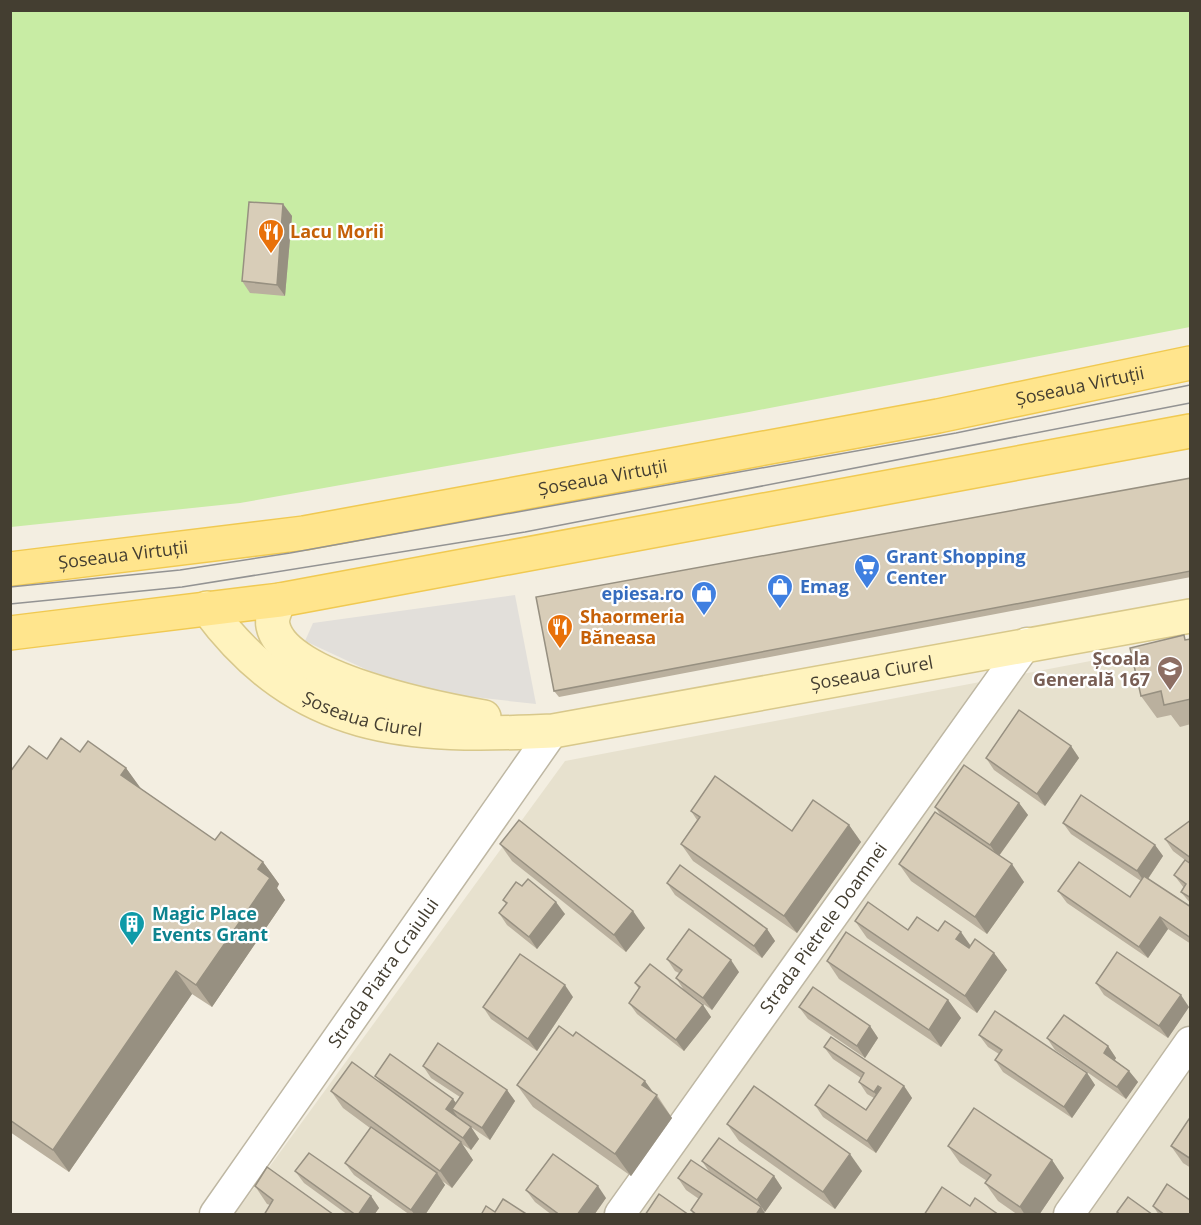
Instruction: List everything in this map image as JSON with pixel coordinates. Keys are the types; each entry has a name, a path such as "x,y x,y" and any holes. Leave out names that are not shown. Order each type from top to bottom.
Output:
{"main road":[{"name":"Șoseaua Virtuții","path":"10,569 304,533 938,416 1191,363"},
{"path":"10,633 280,600 1191,431"}],"street":[{"name":"Șoseaua Ciurel","path":"280,600 272,623 275,634 294,654 322,671 385,695 553,731"},
{"name":"Șoseaua Ciurel","path":"207,608 229,639 266,674 286,688 336,711 391,727 488,734 553,731 1027,643 1191,616"},
{"name":"Strada Pietrele Doamnei","path":"620,1215 1027,643"},
{"name":"Strada Piatra Craiului","path":"215,1215 553,731"},
{"path":"1069,1215 1191,1042"}],"shaded area":[{"path":"515,595 536,704 410,690 305,641 313,623"},
{"path":"1190,642 1190,1214 235,1214 565,761"}],"green space":[{"path":"10,11 1190,11 1190,327 749,412 240,503 11,527"}],"building":[{"name":"Lacu Morii","path":"249,202 283,204 277,285 242,281"},
{"name":"Grant Shopping Center","path":"1191,478 1191,571 554,691 536,597"},
{"path":"1184,635 1185,640 1191,639 1191,699 1164,705 1161,691 1141,696 1130,648"},
{"path":"1019,710 1071,746 1037,794 986,758"},
{"name":"Magic Place Events Grant","path":"61,738 80,752 88,741 126,768 121,775 215,840 221,832 263,862 258,869 270,878 196,985 176,971 53,1150 10,1120 10,772 29,746 47,759"},
{"path":"964,765 1019,803 990,845 935,807"},
{"path":"715,776 792,831 813,800 849,825 784,916 681,844 700,817 691,811"},
{"path":"1081,795 1155,845 1137,871 1063,823"},
{"path":"935,812 1012,864 975,917 899,864"},
{"path":"519,820 633,911 614,935 500,844"},
{"path":"1191,820 1191,858 1165,839"},
{"path":"1185,860 1191,864 1191,898 1181,892 1186,884 1174,875"},
{"path":"1079,862 1130,897 1144,876 1191,907 1191,938 1160,917 1139,947 1058,891"},
{"path":"680,865 767,929 754,946 667,883"},
{"path":"528,879 556,902 529,937 499,913 507,903 503,900 516,882 522,886"},
{"path":"868,902 908,930 917,917 938,931 945,921 961,932 956,939 969,948 975,939 994,953 965,996 855,921"},
{"path":"689,929 731,960 703,998 676,978 682,970 667,959"},
{"path":"846,932 948,1000 929,1030 827,961"},
{"path":"1117,952 1181,995 1159,1026 1096,983"},
{"path":"520,954 565,985 528,1039 483,1007"},
{"path":"650,964 703,1005 676,1040 629,1003 640,987 635,983"},
{"path":"813,987 870,1026 857,1046 799,1007"},
{"path":"995,1011 1087,1073 1064,1107 995,1060 1002,1050 979,1035"},
{"path":"1064,1015 1108,1046 1104,1053 1129,1071 1117,1087 1047,1038"},
{"path":"559,1026 573,1036 576,1032 645,1081 642,1085 657,1095 615,1154 517,1085"},
{"path":"831,1037 904,1086 867,1141 815,1105 829,1085 866,1110 881,1088 878,1086 874,1092 859,1082 864,1073 824,1047"},
{"path":"438,1043 507,1090 482,1128 452,1109 463,1093 423,1066"},
{"path":"390,1054 453,1099 446,1109 471,1127 463,1138 375,1076"},
{"path":"352,1062 461,1142 440,1171 331,1091"},
{"path":"754,1086 850,1154 823,1192 727,1124"},
{"path":"974,1108 1052,1160 1020,1207 985,1183 991,1175 948,1146"},
{"path":"1191,1116 1191,1159 1171,1146"},
{"path":"371,1127 437,1173 411,1210 345,1163"},
{"path":"719,1138 774,1176 757,1200 702,1161"},
{"path":"309,1153 371,1196 358,1215 295,1171"},
{"path":"553,1154 598,1186 577,1215 560,1215 526,1190"},
{"path":"691,1160 761,1207 756,1215 697,1215 691,1210 702,1194 678,1178"},
{"path":"267,1167 334,1215 264,1215 273,1200 255,1186"},
{"path":"1167,1184 1191,1201 1191,1215 1165,1215 1153,1206"},
{"path":"942,1187 970,1206 975,1198 999,1215 924,1215"},
{"path":"659,1194 689,1215 645,1215"},
{"path":"1128,1197 1153,1215 1121,1215 1117,1212"},
{"path":"503,1199 528,1215 481,1215 486,1206 495,1212"}],"tram line":[{"path":"10,587 180,570 290,553 956,433 1190,385"},
{"path":"10,604 182,587 525,532 1190,403"}],"place":[{"name":"Lacu Morii","path":"271,255"},
{"name":"Grant Shopping Center","path":"867,590"},
{"name":"Emag","path":"780,610"},
{"name":"epiesa.ro","path":"704,617"},
{"name":"Shaormeria Băneasa","path":"560,650"},
{"name":"Școala Generală 167","path":"1170,692"},
{"name":"Magic Place Events Grant","path":"132,947"}]}
